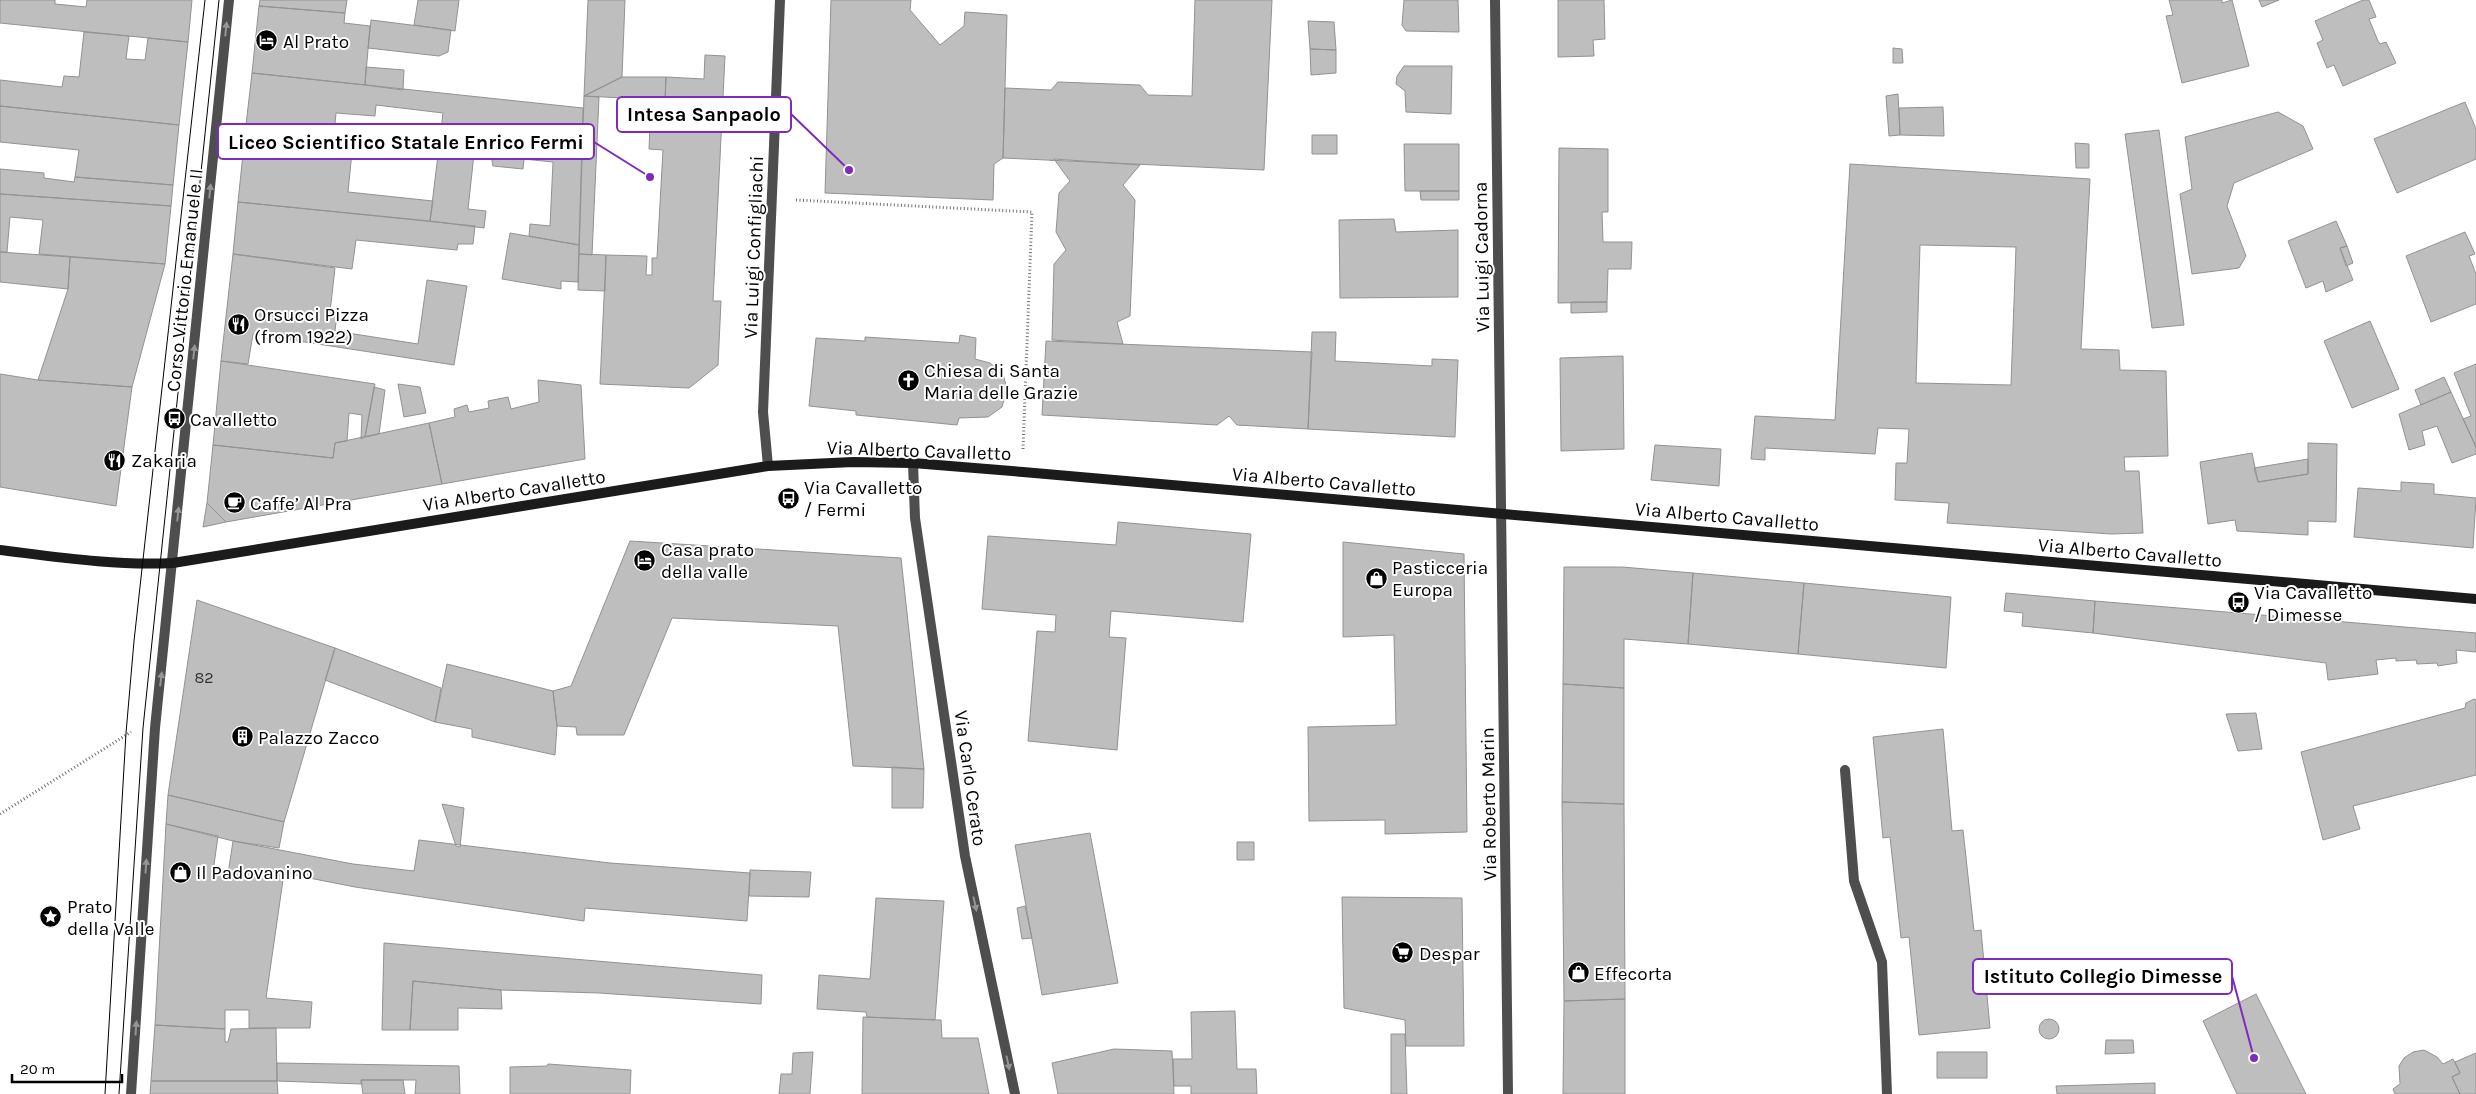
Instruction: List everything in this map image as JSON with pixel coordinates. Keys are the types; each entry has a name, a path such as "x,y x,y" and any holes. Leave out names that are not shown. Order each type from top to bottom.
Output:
{"street":[{"name":"Corso Vittorio Emanuele II","path":"173,562 228,0"},
{"name":"Via Luigi Configliachi","path":"768,466 763,412 780,0"},
{"name":"Via Luigi Cadorna","path":"1495,0 1502,514"},
{"name":"Via Alberto Cavalletto","path":"173,562 768,466 853,462 913,463 1023,472 2476,599"},
{"name":"Via Carlo Cerato","path":"913,463 915,518 964,856 1015,1094"},
{"name":"Via Roberto Marin","path":"1502,514 1508,1094"},
{"path":"0,550 102,562 142,564 173,562 155,728 132,1094"},
{"path":"1845,770 1854,881 1882,962 1887,1094"}],"path":[{"path":"773,198 1032,212 1023,472"},
{"path":"0,814 126,733 155,728"}],"building":[{"path":"0,0 55,0 55,4 86,7 87,0 192,0 188,42 0,23"},
{"path":"260,0 347,0 345,13 259,6"},
{"path":"418,0 459,0 455,31 414,25"},
{"path":"588,0 625,0 622,77 584,96"},
{"path":"831,0 911,0 910,10 940,45 964,26 965,12 1007,15 1003,158 994,164 993,200 825,193"},
{"path":"1195,0 1272,0 1264,170 1003,158 1005,88 1051,90 1058,82 1140,85 1148,95 1192,96"},
{"path":"1404,0 1458,0 1459,32 1406,31 1402,25"},
{"path":"1558,0 1604,0 1605,39 1593,40 1594,56 1558,57"},
{"path":"2169,0 2222,0 2222,3 2232,0 2249,66 2182,83 2166,16 2173,15"},
{"path":"2259,0 2279,0 2262,7"},
{"path":"2363,0 2369,0 2376,17 2369,19 2378,41 2380,44 2386,42 2396,63 2343,86 2334,65 2327,68 2317,43 2323,40 2315,21"},
{"path":"259,6 345,13 344,23 370,26 365,85 252,73"},
{"path":"371,20 451,30 448,52 439,56 368,48"},
{"path":"1308,21 1334,22 1336,50 1310,49"},
{"path":"84,32 129,36 126,59 145,60 148,38 188,42 179,125 0,106 0,80 62,87 64,76 79,77"},
{"path":"1893,48 1902,49 1903,63 1893,63"},
{"path":"1310,49 1336,50 1336,73 1311,75"},
{"path":"705,55 725,56 713,301 721,301 718,365 689,388 600,384 606,255 647,256 646,275 652,275 652,258 657,258 663,150 649,149 651,100 665,100 666,77 704,79"},
{"path":"1404,66 1452,66 1451,114 1406,112 1405,91 1396,84 1397,76"},
{"path":"366,67 404,70 403,90 365,85"},
{"path":"252,73 583,108 579,245 529,236 530,224 550,226 553,162 474,154 468,209 486,211 484,228 430,221 443,113 376,105 375,116 336,113 334,134 246,125"},
{"path":"622,77 666,77 665,100 584,96"},
{"path":"1898,94 1900,135 1889,136 1886,96"},
{"path":"584,96 599,97 592,255 579,254"},
{"path":"2465,102 2476,129 2476,159 2397,193 2374,139"},
{"path":"0,106 179,125 173,185 75,177 79,150 0,142"},
{"path":"1943,107 1944,136 1900,135 1899,108"},
{"path":"2278,112 2303,126 2313,149 2234,183 2227,206 2246,256 2239,268 2192,274 2180,194 2192,189 2185,137"},
{"path":"246,125 334,134 332,149 352,152 348,192 433,201 430,221 238,202"},
{"path":"2159,130 2184,325 2152,328 2125,134"},
{"path":"1312,135 1337,135 1337,154 1312,154"},
{"path":"2075,143 2089,144 2089,168 2076,168"},
{"path":"1404,144 1459,144 1459,191 1405,191"},
{"path":"1559,148 1608,149 1608,212 1602,212 1603,242 1632,242 1631,269 1608,269 1607,302 1558,303"},
{"path":"491,156 524,159 523,169 493,166"},
{"path":"1054,159 1140,165 1123,185 1135,200 1130,316 1117,322 1123,344 1052,340 1054,264 1066,250 1056,232 1059,193 1070,181"},
{"path":"1850,164 2090,179 2081,349 2119,350 2120,370 2166,371 2168,456 2124,457 2125,471 2139,471 2143,533 2111,534 1947,523 1949,503 1895,500 1896,463 1907,463 1909,429 1878,428 1875,454 1765,448 1765,460 1751,459 1755,416 1835,420","holes":["1920,245 2016,247 2011,385 1916,383"]},
{"path":"0,169 44,173 44,178 74,182 75,177 173,185 171,206 0,194"},
{"path":"1420,191 1459,191 1459,200 1421,200"},
{"path":"0,194 171,206 165,264 39,254 43,220 10,217 7,252 0,252"},
{"path":"238,202 475,226 473,244 458,244 457,250 356,240 352,269 233,254"},
{"path":"1394,219 1396,232 1458,230 1458,297 1340,298 1339,220"},
{"path":"2336,221 2347,246 2340,248 2353,280 2326,292 2323,281 2306,288 2288,241"},
{"path":"2465,232 2475,254 2469,256 2476,274 2476,304 2431,322 2406,256"},
{"path":"510,233 579,245 578,282 561,281 561,289 502,279"},
{"path":"2347,246 2353,263 2346,266 2340,248"},
{"path":"0,252 70,257 68,289 0,282"},
{"path":"233,254 335,268 330,312 337,314 335,331 418,344 427,280 467,286 454,365 253,334 248,364 221,361"},
{"path":"579,254 606,255 605,291 578,290"},
{"path":"70,257 165,264 132,387 38,380 68,289"},
{"path":"1571,302 1607,302 1607,312 1571,313"},
{"path":"2370,321 2399,389 2352,408 2324,341"},
{"path":"1312,332 1336,332 1335,361 1432,366 1432,359 1458,360 1455,437 1308,429"},
{"name":"Chiesa di Santa Maria delle Grazie","path":"960,335 976,338 975,359 990,363 1003,374 1007,389 1002,407 988,417 959,418 957,425 856,415 856,411 809,406 816,338 865,341 865,337 959,343"},
{"path":"1046,341 1312,352 1308,429 1237,425 1229,416 1217,425 1042,415"},
{"path":"1623,356 1624,449 1561,451 1560,358"},
{"path":"221,361 375,384 365,437 361,439 362,415 349,413 347,441 335,443 333,458 213,445"},
{"path":"2476,364 2476,447 2463,419 2471,416 2454,373"},
{"path":"0,374 38,380 132,387 116,506 0,487"},
{"path":"2444,377 2451,392 2421,405 2415,390"},
{"path":"538,380 581,385 585,459 442,484 429,423 455,417 454,409 467,405 469,412 489,408 488,401 508,397 511,409 539,402"},
{"path":"398,384 420,387 426,413 404,417"},
{"path":"374,387 385,390 379,434 365,437"},
{"path":"2451,392 2476,447 2476,454 2452,463 2437,426 2422,431 2425,445 2409,450 2399,414"},
{"path":"429,423 442,484 226,522 207,503 213,445 333,458 335,443"},
{"path":"2308,443 2337,444 2336,522 2308,521 2308,535 2237,531 2235,520 2208,524 2200,462 2252,453 2258,482 2308,474"},
{"path":"1655,445 1721,449 1719,486 1651,480"},
{"path":"2308,459 2308,474 2258,482 2254,468"},
{"path":"2401,482 2434,484 2434,494 2476,498 2473,548 2354,537 2358,488 2401,491"},
{"path":"207,503 226,522 203,527"},
{"path":"1118,522 1251,534 1243,622 1111,611 1109,637 1126,638 1117,750 1028,741 1037,631 1055,632 1056,615 982,609 988,536 1116,545"},
{"path":"630,541 901,558 924,769 853,766 838,626 672,618 624,735 577,735 576,727 557,726 553,691 571,686"},
{"path":"1343,542 1464,554 1467,832 1385,834 1385,820 1309,821 1308,727 1396,725 1394,635 1343,637"},
{"path":"1564,567 1622,567 1693,573 1688,644 1624,639 1624,688 1563,684"},
{"path":"1693,573 1804,583 1798,654 1688,644"},
{"path":"1804,583 1951,597 1946,668 1798,654"},
{"path":"2006,593 2095,601 2093,633 2022,626 2023,613 2004,611"},
{"name":"Palazzo Zacco","path":"197,600 335,648 284,822 168,795"},
{"path":"2095,601 2476,633 2476,652 2456,650 2457,663 2438,666 2437,663 2417,664 2416,660 2396,661 2396,658 2376,660 2378,674 2328,680 2326,663 2093,633"},
{"path":"335,648 441,688 435,722 325,680"},
{"path":"447,664 553,691 557,726 555,755 472,737 472,729 435,722"},
{"path":"1563,684 1624,688 1624,804 1562,802"},
{"path":"2474,699 2476,700 2476,775 2353,806 2360,829 2323,840 2301,752 2465,708 2466,703"},
{"path":"2256,713 2262,749 2238,751 2226,714"},
{"path":"1943,729 1952,831 1963,830 1974,931 1981,930 1990,1028 1919,1035 1909,937 1901,938 1890,837 1883,838 1873,737"},
{"path":"892,767 924,769 923,808 892,808"},
{"path":"168,795 284,822 279,848 233,841 166,824"},
{"path":"1562,802 1624,804 1625,999 1564,1001"},
{"path":"442,804 464,808 460,847 456,846"},
{"path":"166,824 218,836 213,872 228,874 233,841 353,864 414,871 419,840 610,863 750,873 747,921 585,908 584,921 355,887 284,873 266,998 312,1002 310,1028 249,1028 249,1010 225,1010 225,1029 155,1025"},
{"path":"1090,833 1118,983 1042,995 1015,845"},
{"path":"1237,842 1254,842 1254,860 1237,860"},
{"path":"750,870 811,872 809,897 749,896"},
{"name":"Despar","path":"1342,897 1462,898 1464,1046 1406,1046 1405,1020 1344,1008"},
{"path":"876,898 944,901 935,1020 867,1017 866,1012 817,1009 819,975 870,979"},
{"path":"1025,906 1032,938 1022,939 1017,908"},
{"path":"384,943 762,975 761,1004 599,993 501,990 413,981 410,1030 382,1030"},
{"path":"413,981 501,990 502,1009 458,1008 458,1030 410,1030"},
{"path":"2256,994 2306,1094 2237,1094 2203,1021"},
{"path":"1625,999 1625,1094 1563,1094 1564,1001"},
{"path":"1235,1011 1237,1069 1256,1069 1257,1094 1191,1094 1191,1086 1174,1086 1173,1059 1192,1059 1191,1012"},
{"path":"863,1017 941,1020 942,1038 978,1038 989,1094 862,1094"},
{"path":"2049,1019 2056,1022 2059,1029 2056,1036 2049,1039 2042,1036 2039,1029 2042,1022"},
{"path":"155,1025 225,1029 225,1042 228,1042 231,1029 276,1028 277,1081 151,1081"},
{"path":"1391,1034 1405,1034 1407,1094 1391,1094"},
{"path":"2106,1040 2133,1040 2134,1053 2105,1054"},
{"path":"1114,1049 1172,1051 1174,1094 1058,1094 1052,1063"},
{"path":"2424,1050 2437,1057 2443,1064 2453,1059 2460,1073 2452,1077 2460,1094 2395,1094 2393,1089 2400,1084 2399,1066 2404,1058 2413,1052"},
{"path":"813,1052 810,1094 779,1094 781,1074 792,1074 793,1053"},
{"path":"1937,1052 1987,1052 1987,1078 1937,1078"},
{"path":"2476,1053 2476,1094 2460,1094 2452,1077 2460,1073 2455,1062"},
{"path":"277,1063 459,1066 460,1094 415,1094 416,1080 361,1080 362,1084 277,1081"},
{"path":"548,1064 631,1070 630,1094 510,1094 510,1067 547,1066"},
{"path":"361,1080 403,1080 405,1094 363,1094"},
{"path":"151,1081 277,1081 278,1094 150,1094"},
{"path":"2155,1083 2155,1094 2057,1094 2056,1086"}],"tram line":[{"path":"105,1094 126,733 134,641 205,0"},
{"path":"119,1094 143,728 219,0"}],"place":[{"name":"Al Prato","path":"267,41"},
{"name":"Intesa Sanpaolo","path":"849,170"},
{"name":"Liceo Scientifico Statale Enrico Fermi","path":"650,177"},
{"name":"Orsucci Pizza (from 1922)","path":"238,325"},
{"name":"Chiesa di Santa Maria delle Grazie","path":"908,381"},
{"name":"Cavalletto","path":"174,419"},
{"name":"Zakaria","path":"115,460"},
{"name":"Via Cavalletto / Fermi","path":"788,498"},
{"name":"Caffe’ Al Pra","path":"234,503"},
{"name":"Casa prato della valle","path":"645,560"},
{"name":"Pasticceria Europa","path":"1376,578"},
{"name":"Via Cavalletto / Dimesse","path":"2238,603"},
{"name":"Palazzo Zacco","path":"242,737"},
{"name":"Il Padovanino","path":"180,872"},
{"name":"Prato della Valle","path":"51,917"},
{"name":"Despar","path":"1403,953"},
{"name":"Effecorta","path":"1578,973"},
{"name":"Istituto Collegio Dimesse","path":"2254,1058"}]}
